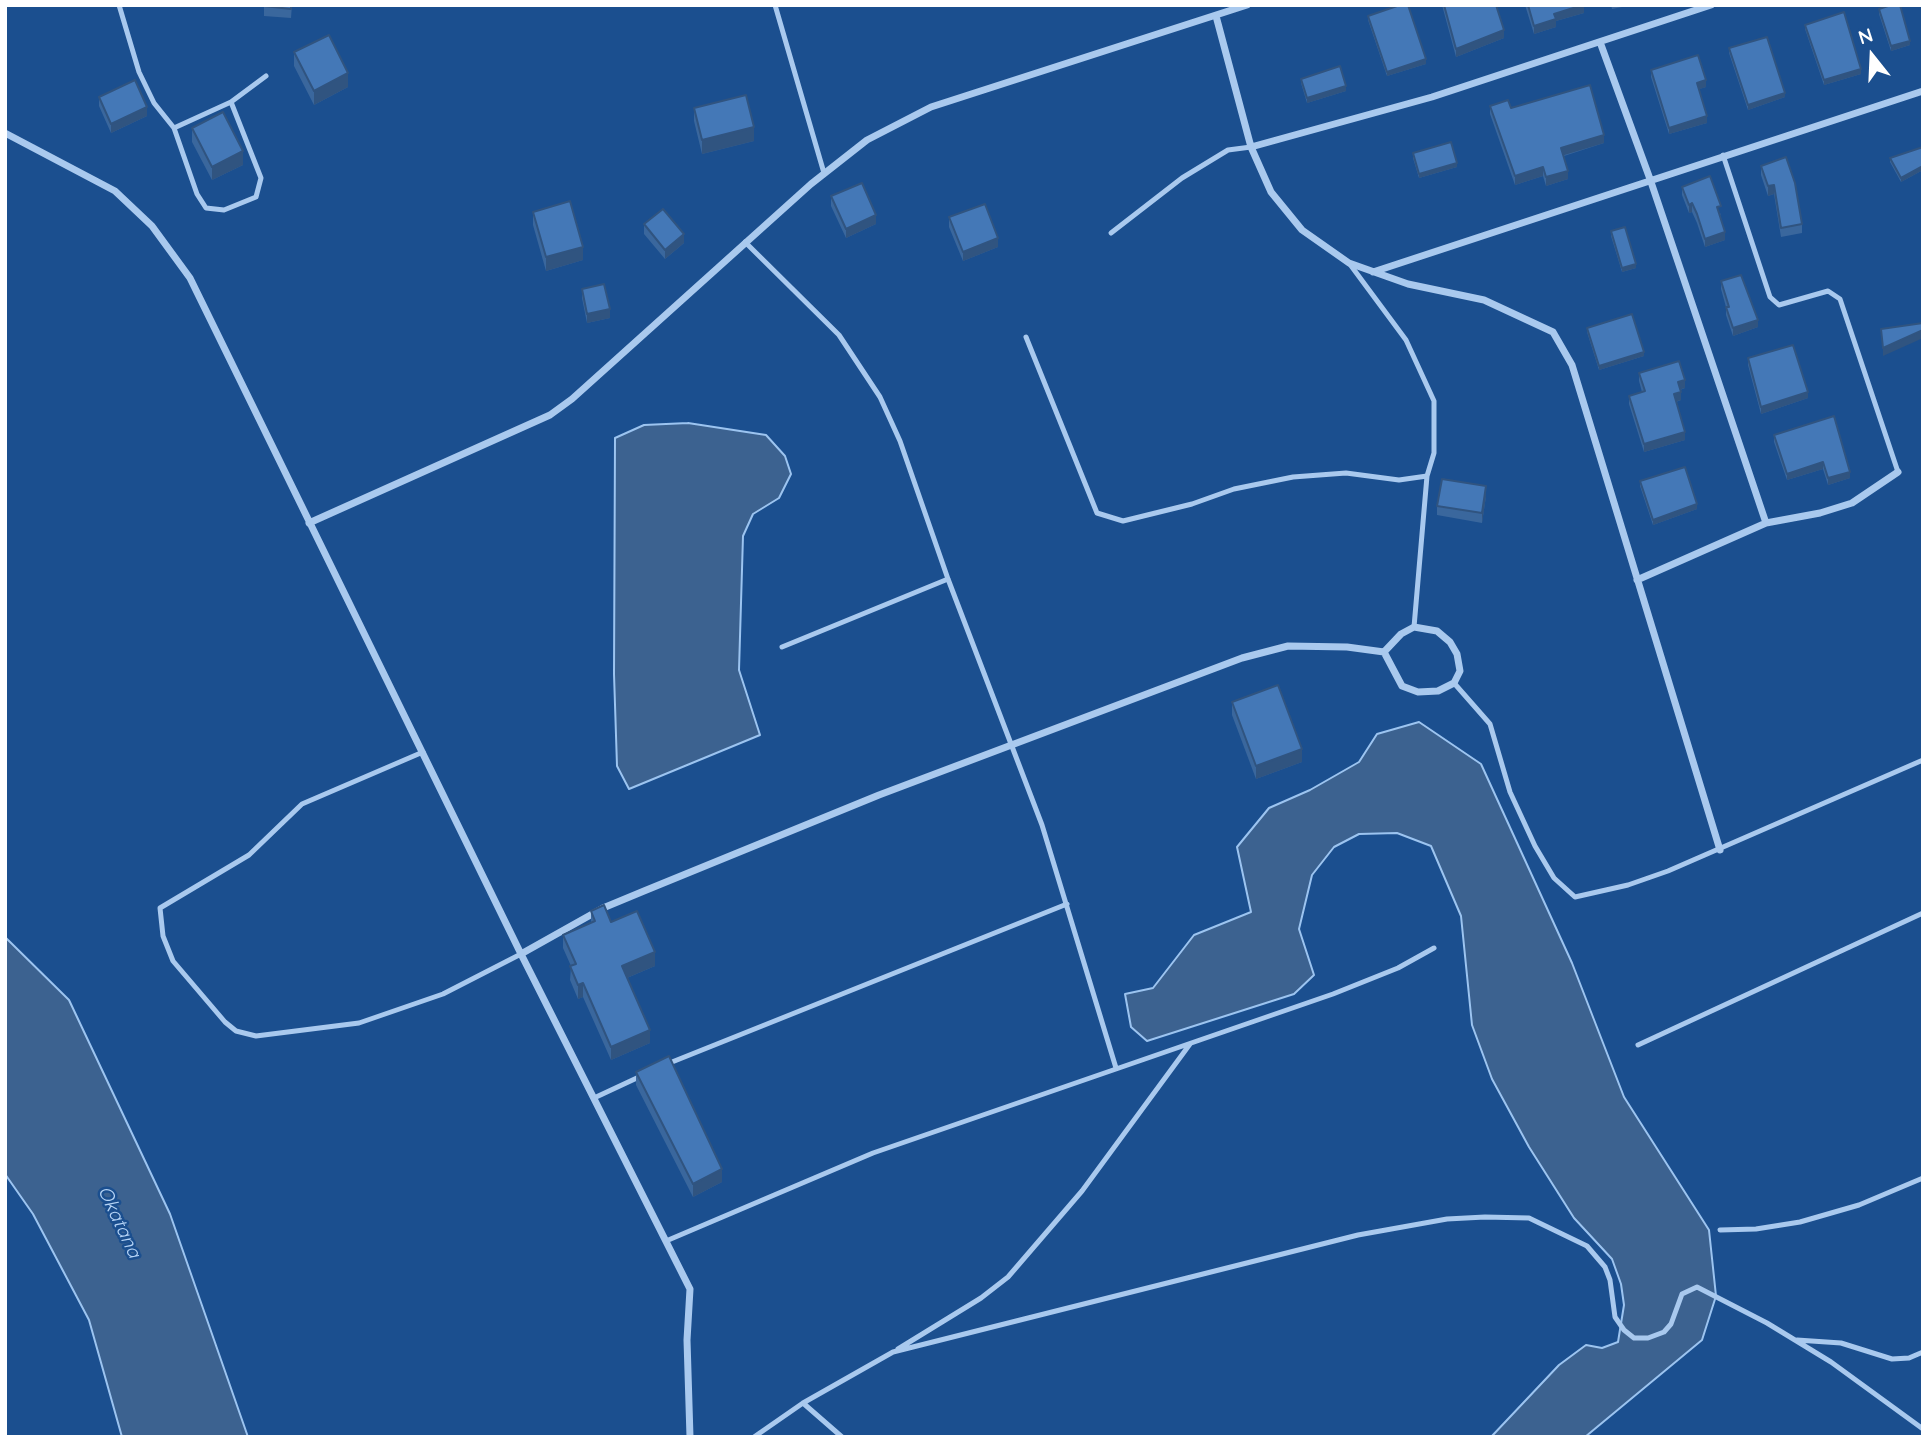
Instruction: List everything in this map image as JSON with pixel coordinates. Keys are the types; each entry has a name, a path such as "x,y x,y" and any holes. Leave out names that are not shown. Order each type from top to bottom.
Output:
{"street":[{"path":"309,523 550,415 606,370 824,173 867,140 931,107 1247,5"},
{"path":"1251,147 1432,97 1711,5"},
{"path":"1216,16 1251,147 1271,192 1302,230 1349,263 1408,284 1484,300 1553,332 1572,365 1720,849"},
{"path":"1600,42 1650,179 1766,523"},
{"path":"1372,272 1923,91"},
{"path":"5,133 115,191 152,226 190,278 521,954 690,1289 687,1364 690,1437"},
{"path":"1637,580 1766,523 1819,513 1852,503 1898,472"},
{"path":"1414,627 1437,631 1450,642 1457,654 1460,671 1454,683 1418,692 1402,685 1384,652 1401,634 1414,627"},
{"path":"521,954 603,908 1011,744 1242,658 1288,646 1347,647 1384,652"}],"lane":[{"path":"119,5 139,72 154,103 174,128 197,194 206,208 224,210 256,197 261,178 231,102"},
{"path":"775,5 824,173"},
{"path":"174,128 231,102 266,76"},
{"path":"1111,233 1182,178 1228,150 1251,147"},
{"path":"1723,155 1770,297 1779,305 1828,291 1835,293 1840,299 1898,472"},
{"path":"745,242 839,335 880,397 905,454 948,579 1042,825 1116,1068"},
{"path":"1349,263 1406,340 1434,401 1434,453 1427,476 1414,627"},
{"path":"1026,337 1097,513 1123,521 1192,504 1234,489 1293,477 1346,473 1399,480 1427,476"},
{"path":"782,647 948,579"},
{"path":"1454,683 1490,724 1510,792 1535,846 1554,878 1575,897 1628,885 1720,849 1923,760"},
{"path":"423,752 302,804 243,859 160,908 163,936 173,961 225,1022 236,1031 257,1036 359,1023 443,994 521,954"},
{"path":"663,1066 1067,904"},
{"path":"1638,1045 1923,913"},
{"path":"666,1241 873,1153 1191,1044 1385,973 1434,948"},
{"path":"754,1437 803,1403 981,1298 1008,1277 1082,1191 1191,1044"},
{"path":"594,1098 652,1071"},
{"path":"1720,1230 1756,1229 1800,1222 1859,1205 1923,1178"},
{"path":"893,1352 1358,1235 1447,1219 1529,1218 1587,1247 1605,1267 1610,1280 1615,1317 1634,1338 1648,1338 1664,1332 1671,1324 1682,1294 1697,1287 1794,1339 1890,1403 1923,1429"},
{"path":"1794,1339 1841,1343 1892,1359 1909,1358 1923,1352"},
{"path":"803,1403 842,1437"}],"water":[{"path":"688,423 766,435 785,456 791,474 779,498 753,514 743,536 739,670 760,735 629,789 617,766 614,674 615,438 644,425"},
{"path":"1419,722 1481,764 1572,963 1624,1097 1709,1230 1716,1296 1702,1340 1585,1437 1491,1437 1559,1365 1586,1345 1602,1348 1618,1342 1624,1305 1621,1284 1612,1259 1574,1218 1529,1147 1492,1079 1472,1025 1461,916 1431,846 1397,833 1359,834 1334,847 1312,875 1299,929 1314,975 1294,994 1147,1041 1131,1027 1125,994 1153,988 1194,935 1251,912 1237,847 1269,808 1310,790 1359,762 1377,734"},
{"name":"Okatana","path":"5,937 69,1000 170,1214 248,1437 122,1437 89,1320 33,1214 5,1174"}],"building":[{"path":"291,5 291,9 264,6"},
{"path":"1400,5 1408,5 1426,59 1387,72 1368,16"},
{"path":"1444,5 1496,5 1504,30 1456,49"},
{"path":"1528,5 1583,5 1554,14 1556,19 1534,26"},
{"path":"1900,5 1910,41 1891,46 1879,9"},
{"path":"1844,12 1861,69 1824,80 1805,25"},
{"path":"329,35 348,73 314,91 294,52"},
{"path":"1767,37 1785,93 1748,105 1729,48"},
{"path":"1698,55 1706,80 1697,83 1707,116 1669,128 1651,70"},
{"path":"1340,66 1346,86 1307,98 1301,79"},
{"path":"135,80 147,107 111,124 99,97"},
{"path":"1590,85 1604,135 1561,148 1568,171 1546,177 1543,167 1515,176 1490,106 1508,100 1511,108"},
{"path":"746,95 754,127 702,140 694,108"},
{"path":"223,112 243,151 212,167 192,128"},
{"path":"1451,142 1457,163 1419,174 1413,153"},
{"path":"1923,147 1923,166 1901,178 1890,158"},
{"path":"1786,157 1795,183 1802,224 1781,228 1774,185 1768,186 1761,166"},
{"path":"1710,176 1721,206 1717,207 1725,232 1705,239 1697,214 1692,203 1689,205 1682,187"},
{"path":"862,183 876,215 846,229 831,196"},
{"path":"570,201 583,247 546,257 533,212"},
{"path":"985,204 998,238 963,252 949,217"},
{"path":"663,209 684,234 665,250 644,224"},
{"path":"1625,227 1636,264 1622,268 1611,231"},
{"path":"1741,275 1758,320 1733,328 1721,281"},
{"path":"604,284 610,309 587,314 582,289"},
{"path":"1632,314 1644,352 1599,366 1587,328"},
{"path":"1923,323 1923,330 1883,348 1881,329"},
{"path":"1793,345 1808,392 1761,407 1748,358"},
{"path":"1679,361 1685,380 1678,382 1681,392 1674,394 1685,432 1644,444 1629,396 1645,391 1639,373"},
{"path":"1834,416 1850,472 1828,478 1823,462 1787,474 1774,435"},
{"path":"1685,467 1697,504 1653,520 1640,481"},
{"path":"1442,479 1486,486 1482,513 1437,506"},
{"path":"1278,685 1302,749 1256,766 1232,702"},
{"path":"604,905 611,922 637,911 655,952 622,966 650,1030 611,1047 583,983 578,985 570,966 576,964 563,935 595,921 591,911"},
{"path":"669,1056 722,1169 693,1184 636,1072"}]}
